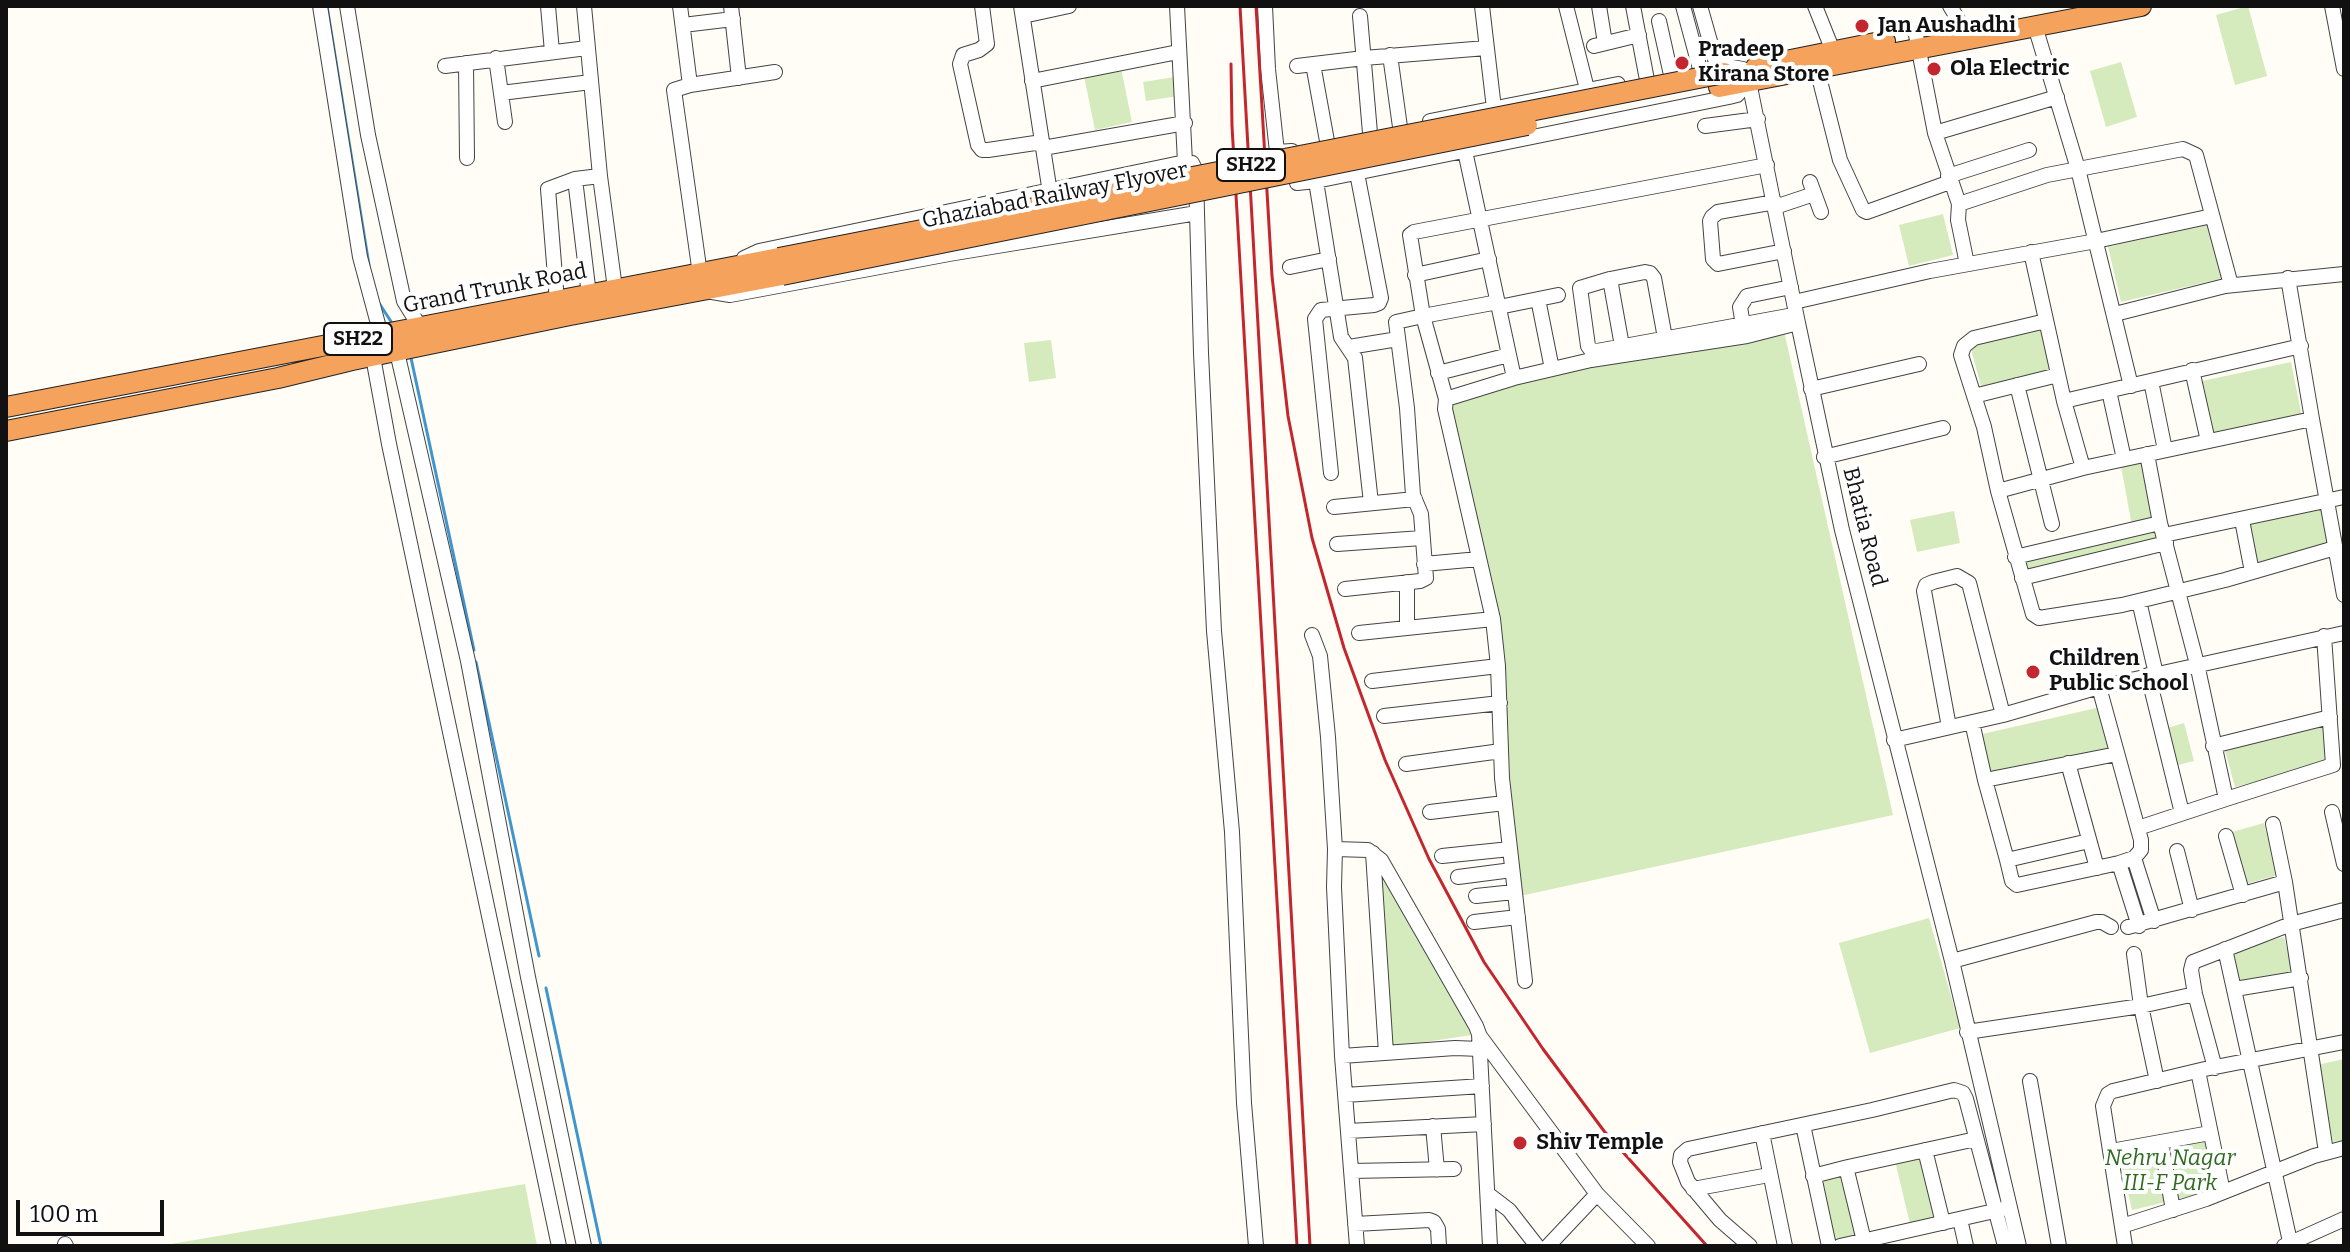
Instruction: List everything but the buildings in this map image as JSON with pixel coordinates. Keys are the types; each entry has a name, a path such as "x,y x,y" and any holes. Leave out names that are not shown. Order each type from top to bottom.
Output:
{"highway":[{"name":"SH22","path":"1730,75 1817,69 1917,42 1962,26 2068,10 2141,6"},
{"name":"SH22","path":"1730,75 1833,51 2035,26 2068,10"},
{"name":"Ghaziabad Railway Flyover","path":"704,278 780,266 1730,75"},
{"name":"Grand Trunk Road","path":"6,431 397,352 704,278"},
{"name":"Grand Trunk Road","path":"6,407 589,295 617,298"},
{"path":"158,377 162,401"},
{"path":"58,396 63,420"}],"street":[{"path":"320,6 360,257 381,335 397,352 468,661 528,977 584,1246"},
{"path":"347,6 368,135 404,301 420,327"},
{"path":"548,6 552,52"},
{"path":"584,6 600,176 617,298"},
{"path":"680,6 690,85"},
{"path":"982,6 987,44 963,55 960,64 978,145 982,150 1042,145 1185,123"},
{"path":"1058,236 1022,11 1069,6"},
{"path":"1177,6 1185,162"},
{"path":"1265,6 1277,152 1700,69 1730,75 1737,95 1316,181 1295,181 1293,151"},
{"path":"1482,6 1498,144"},
{"path":"1566,6 1587,89"},
{"path":"1599,6 1600,45 1639,35"},
{"path":"1633,6 1647,80"},
{"path":"1683,6 1700,69"},
{"name":"Bhatia Road","path":"1700,6 1730,75 1758,119 1824,457 1952,961 2003,1209"},
{"path":"1815,6 1833,51"},
{"path":"1950,6 1962,26"},
{"path":"2332,6 2344,69"},
{"path":"683,25 732,13 739,78"},
{"path":"1360,16 1370,133"},
{"path":"1659,21 1671,75"},
{"path":"2035,26 2078,169 2131,386"},
{"path":"1917,42 1935,133 1959,204 1958,220 1967,264"},
{"path":"445,66 587,48"},
{"path":"1297,66 1486,48"},
{"path":"1032,81 1178,52"},
{"path":"1390,55 1400,127"},
{"path":"496,58 505,122"},
{"path":"466,63 467,158"},
{"path":"1313,64 1327,141"},
{"path":"1817,69 1840,160 1863,210 1867,212 2029,150"},
{"path":"775,72 690,85 677,88 673,94 704,278 730,295 1197,213"},
{"path":"501,93 591,82"},
{"path":"1935,133 2057,97"},
{"path":"1705,126 1758,119"},
{"path":"1959,204 2027,181 2183,149 2196,155 2228,285"},
{"path":"1465,151 1514,378"},
{"path":"704,278 759,251 1192,163 1196,171 1214,631 1232,832 1244,1103 1256,1246"},
{"path":"1525,981 1504,803 1493,619 1445,409 1446,399 1423,316 1410,235 1767,165"},
{"path":"1331,473 1315,319 1321,310 1374,305 1381,298 1357,173"},
{"path":"557,301 547,194 550,187 575,179 600,176"},
{"path":"575,179 589,295"},
{"path":"1316,181 1341,337 1355,358 1371,503"},
{"path":"1784,251 1718,264 1713,259 1710,221 1718,212 1775,204 1812,188 1821,212"},
{"path":"1665,338 1654,278 1650,273 1610,279 1580,288 1588,346 1597,351 1743,325 1795,307 1967,264 2212,216"},
{"path":"2031,252 2064,401 2083,468"},
{"path":"1290,267 1329,259"},
{"path":"1415,275 1489,259"},
{"path":"2115,314 2228,285 2344,274"},
{"path":"2288,278 2344,595"},
{"path":"1610,279 1622,346"},
{"path":"1345,589 1426,578 1421,514 1415,499 1398,320 1558,295"},
{"path":"1743,325 1740,307 1747,296 1795,307"},
{"path":"1538,299 1552,369"},
{"path":"1446,399 1514,378 1591,360 1747,336 1795,307"},
{"path":"2046,321 1974,338 1964,346 1961,355 1984,427 2015,557 2033,614 2039,618 2139,601 2335,548"},
{"path":"381,335 373,357 559,1246"},
{"path":"1349,347 1398,339"},
{"path":"2064,401 2301,346"},
{"path":"1438,373 1509,355"},
{"path":"1811,389 1919,364"},
{"path":"2192,370 2208,441"},
{"path":"1974,396 2058,375"},
{"path":"2151,381 2165,450"},
{"path":"2017,385 2052,524"},
{"path":"2109,391 2124,459"},
{"path":"1998,491 2083,468 2312,419"},
{"path":"1824,457 1943,428"},
{"path":"2147,454 2226,799"},
{"path":"2015,557 2242,520 2344,497"},
{"path":"1334,507 1415,499"},
{"path":"2242,520 2252,572"},
{"path":"2022,578 2163,534"},
{"path":"1337,544 1422,538"},
{"path":"1424,564 1479,559"},
{"path":"1949,727 1924,591 1926,585 1957,576 1969,583 2003,715"},
{"path":"1407,582 1407,628"},
{"path":"2139,601 2182,813"},
{"path":"1359,633 1493,619"},
{"path":"1894,740 2003,715 2152,674 2344,633"},
{"path":"1312,635 1321,666 1335,849 1342,1056 1357,1246"},
{"path":"2138,828 2333,765 2324,636"},
{"path":"1372,681 1498,666"},
{"path":"1972,722 2012,881 2017,885 2119,863 2134,858 2141,850 2138,828 2099,687"},
{"path":"1384,716 1500,703"},
{"path":"2213,746 2330,717"},
{"path":"1406,764 1501,751"},
{"path":"1985,780 2117,754"},
{"path":"2068,763 2097,868"},
{"path":"1430,812 1504,803"},
{"path":"2332,812 2344,864"},
{"path":"2273,824 2301,978 2326,1152"},
{"path":"2226,836 2243,895"},
{"path":"2007,860 2089,841"},
{"path":"1335,849 1368,850 1381,860 1456,988 1480,1042 1597,1194 1648,1246"},
{"path":"1442,856 1510,849"},
{"path":"2177,851 2192,910"},
{"path":"1373,853 1386,1053"},
{"path":"2134,858 2140,925"},
{"path":"2119,863 2140,925"},
{"path":"1458,877 1512,870"},
{"path":"2140,925 2285,882"},
{"path":"1476,896 1514,892"},
{"path":"2215,1068 2195,994 2191,970 2193,962 2291,924 2344,910"},
{"path":"1474,922 1518,917"},
{"path":"1952,961 2096,922 2111,927"},
{"path":"2225,949 2252,1062 2289,1245 2344,1219"},
{"path":"2134,954 2157,1081"},
{"path":"2235,989 2301,978"},
{"path":"1967,1032 2141,1006 2195,994"},
{"path":"1342,1056 1480,1042"},
{"path":"1480,1042 1490,1246"},
{"path":"2125,1246 2103,1106 2108,1094 2198,1071 2344,1042"},
{"path":"2198,1071 2223,1192"},
{"path":"2030,1081 2059,1246"},
{"path":"1345,1095 1482,1086"},
{"path":"1750,1246 1720,1220 1693,1189 1680,1162 1681,1155 1688,1149 1959,1090 1966,1099 1976,1139 2019,1246"},
{"path":"1348,1131 1484,1124"},
{"path":"1803,1125 1829,1246"},
{"path":"1433,1126 1437,1170"},
{"path":"1762,1133 1785,1246"},
{"path":"2111,1151 2210,1133"},
{"path":"1813,1176 1976,1139"},
{"path":"2161,1142 2173,1210"},
{"path":"2122,1226 2344,1148"},
{"path":"1925,1150 1943,1223"},
{"path":"1848,1167 1864,1241"},
{"path":"1351,1171 1454,1169"},
{"path":"1693,1189 1769,1175"},
{"path":"1488,1194 1509,1210 1537,1246"},
{"path":"1548,1246 1597,1194"},
{"path":"1840,1246 2003,1209"},
{"path":"2003,1209 2005,1246"},
{"path":"1960,1219 1966,1246"},
{"path":"1355,1224 1429,1220 1438,1229 1439,1246"}],"green space":[{"path":"2248,6 2267,76 2235,85 2216,15"},
{"path":"2121,62 2137,117 2106,127 2090,71"},
{"path":"1121,68 1132,122 1095,130 1084,76"},
{"path":"1175,77 1178,96 1146,101 1143,82"},
{"path":"1943,214 1953,255 1909,266 1899,225"},
{"path":"2211,223 2224,278 2121,302 2108,247"},
{"path":"2041,326 2053,371 1982,390 1970,345"},
{"path":"1784,331 1893,815 1520,896 1488,564 1449,404 1531,379"},
{"path":"1051,340 1056,378 1029,382 1024,343"},
{"path":"2291,362 2302,417 2213,436 2202,381"},
{"path":"2144,462 2154,522 2132,526 2121,466"},
{"path":"2324,508 2332,545 2257,562 2249,525"},
{"path":"1954,511 1960,543 1917,552 1910,520"},
{"path":"2158,527 2161,542 2026,575 2020,558"},
{"path":"2101,707 2111,748 1987,777 1978,735"},
{"path":"2322,722 2332,762 2235,787 2224,747"},
{"path":"2184,723 2194,761 2174,766 2164,729"},
{"path":"2264,823 2278,875 2246,884 2232,832"},
{"path":"1384,872 1472,1035 1391,1047 1381,879"},
{"path":"1929,918 1960,1028 1870,1053 1839,943"},
{"path":"2284,937 2293,973 2240,986 2231,950"},
{"path":"2344,1059 2344,1140 2333,1142 2317,1065"},
{"name":"Nehru Nagar III-F Park","path":"2209,1134 2222,1189 2132,1210 2119,1154"},
{"path":"1923,1155 1937,1218 1910,1224 1895,1161"},
{"path":"1843,1172 1858,1237 1831,1243 1817,1178"},
{"path":"525,1184 537,1246 159,1246"}],"waterway":[{"path":"327,6 369,265"},
{"path":"379,303 392,323"},
{"path":"411,358 474,650"},
{"path":"476,662 539,956"},
{"path":"546,988 601,1246"}],"railway":[{"path":"1240,6 1310,1246"},
{"path":"1256,6 1272,276 1288,416 1312,538 1344,648 1385,760 1429,859 1484,962 1604,1131 1707,1246"},
{"path":"1231,64 1232,126 1297,1246"}],"place":[{"name":"Jan Aushadhi","path":"1862,26"},
{"name":"Pradeep Kirana Store","path":"1682,63"},
{"name":"Ola Electric","path":"1934,69"},
{"name":"Children Public School","path":"2033,672"},
{"name":"Shiv Temple","path":"1520,1143"}]}
